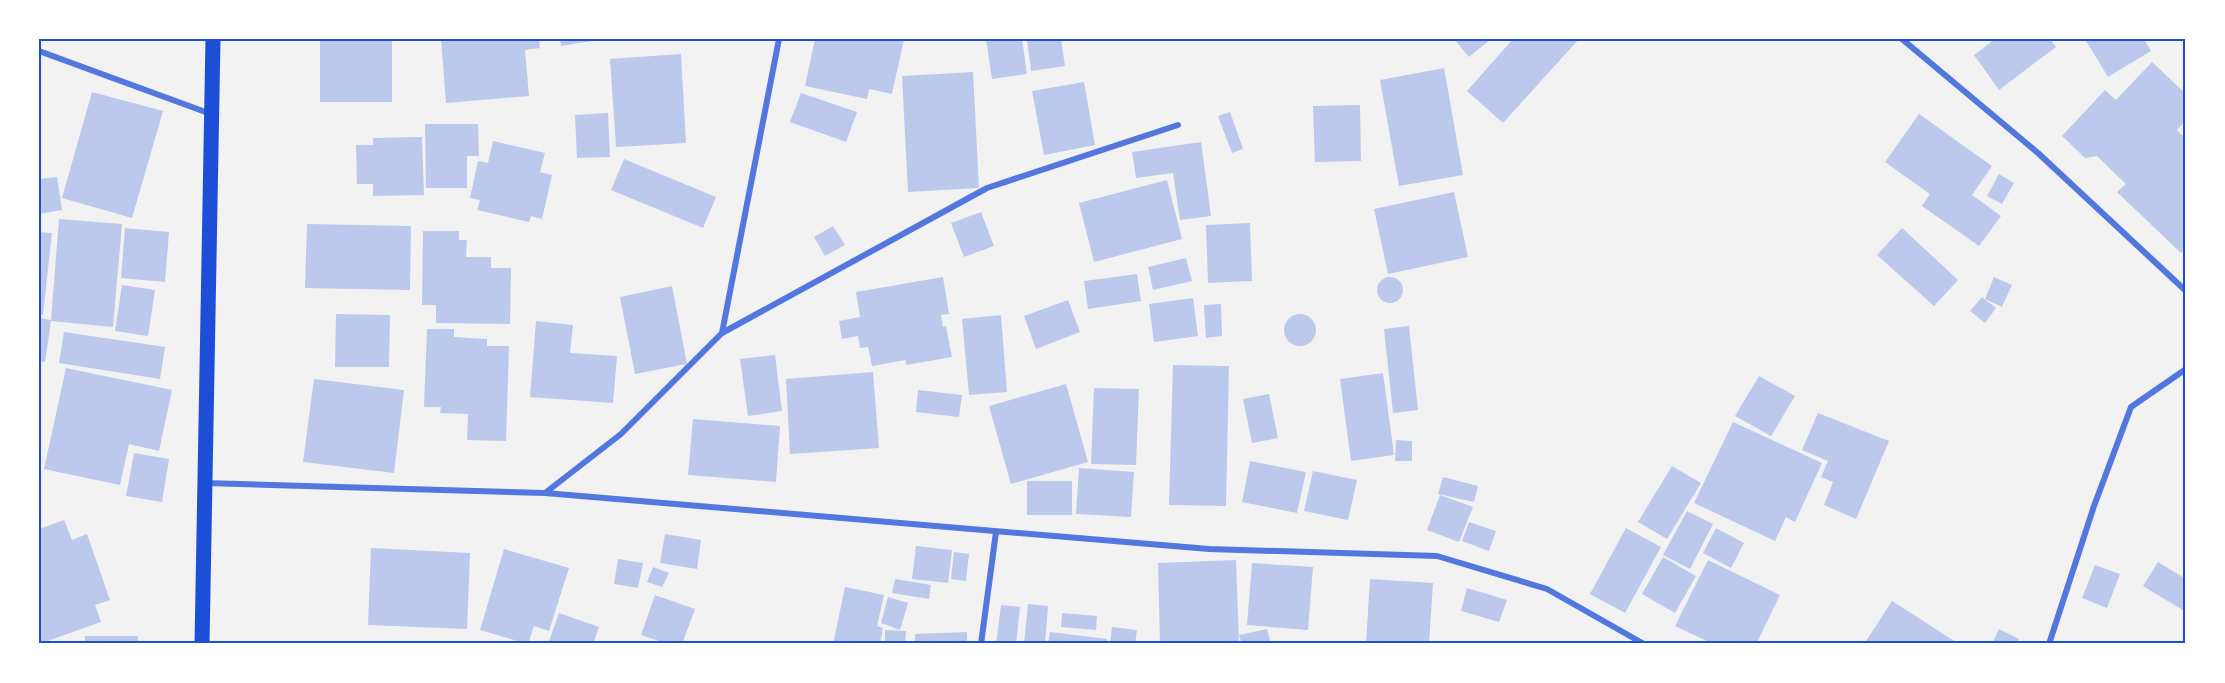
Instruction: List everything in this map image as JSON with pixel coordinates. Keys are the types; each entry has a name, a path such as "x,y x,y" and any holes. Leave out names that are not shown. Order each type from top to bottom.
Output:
{"main road":[{"path":"202,644 213,39"}],"street":[{"path":"722,333 778,39"},
{"path":"1902,39 2038,153 2186,291"},
{"path":"39,51 211,114"},
{"path":"545,493 621,434 722,333 987,188 1178,125"},
{"path":"2049,644 2094,506 2131,407 2186,369"},
{"path":"204,483 545,493 1209,549 1437,556 1546,589 1644,644"},
{"path":"981,644 996,532"}],"building":[{"path":"320,39 392,39 392,102 320,102"},
{"path":"441,39 539,39 540,48 525,50 529,96 446,103"},
{"path":"560,39 598,39 598,40 561,46"},
{"path":"815,39 904,39 892,94 869,89 867,99 805,86"},
{"path":"986,39 1022,39 1027,74 992,79"},
{"path":"1027,39 1061,39 1065,66 1031,71"},
{"path":"1454,39 1491,39 1469,57"},
{"path":"1513,39 1579,39 1503,123 1467,91"},
{"path":"1995,39 2050,39 2056,47 1999,90 1974,55"},
{"path":"2085,39 2144,39 2151,51 2108,77"},
{"path":"681,54 686,143 616,147 610,59"},
{"path":"2152,62 2186,94 2186,120 2177,130 2186,139 2186,248 2181,253 2117,192 2126,184 2097,156 2085,158 2062,136 2105,90 2116,100"},
{"path":"1444,68 1463,175 1399,186 1380,80"},
{"path":"973,72 979,188 908,192 902,76"},
{"path":"1084,82 1095,145 1044,155 1032,91"},
{"path":"92,92 163,111 132,218 62,198"},
{"path":"801,93 857,112 846,142 790,122"},
{"path":"1360,105 1361,161 1315,162 1313,106"},
{"path":"1230,112 1243,149 1232,153 1218,116"},
{"path":"608,113 610,157 577,158 575,115"},
{"path":"1919,114 1992,166 1972,195 2001,216 1979,246 1922,206 1930,194 1885,162"},
{"path":"425,124 478,124 479,156 467,156 467,188 426,188"},
{"path":"422,137 424,195 373,196 373,184 357,184 356,145 373,145 373,138"},
{"path":"493,141 545,153 540,172 552,175 542,219 531,216 529,222 477,210 480,200 470,198 478,161 488,163"},
{"path":"1201,142 1211,216 1180,220 1173,173 1136,178 1132,152"},
{"path":"624,159 716,197 703,228 611,190"},
{"path":"1999,174 2014,183 2002,204 1987,196"},
{"path":"57,177 62,210 39,214 39,179"},
{"path":"1167,180 1182,239 1094,262 1079,203"},
{"path":"1454,192 1468,257 1388,274 1374,209"},
{"path":"981,212 994,246 964,257 951,223"},
{"path":"59,219 122,224 113,327 51,321 45,362 39,361 39,318 51,320"},
{"path":"1250,223 1252,281 1208,283 1206,225"},
{"path":"307,224 411,226 410,290 305,288"},
{"path":"833,226 845,245 825,256 814,237"},
{"path":"125,228 169,232 165,282 121,278"},
{"path":"1902,228 1958,280 1934,306 1877,255"},
{"path":"423,231 459,231 459,240 467,240 466,257 491,257 491,268 511,268 510,324 436,323 436,305 422,305"},
{"path":"39,232 52,233 43,315 39,314"},
{"path":"1186,258 1192,281 1153,290 1148,267"},
{"path":"1137,274 1141,301 1088,309 1084,281"},
{"path":"943,277 949,314 941,315 943,327 946,326 952,357 906,365 906,360 872,366 868,347 860,348 858,336 842,339 839,321 860,317 856,292"},
{"path":"1390,277 1399,281 1403,290 1399,299 1390,303 1381,299 1377,290 1381,281"},
{"path":"1994,277 2012,285 2002,307 1985,299"},
{"path":"122,285 155,290 148,336 115,331"},
{"path":"672,286 687,364 635,374 620,297"},
{"path":"1982,297 1996,308 1985,323 1970,311"},
{"path":"1193,298 1198,336 1154,342 1149,304"},
{"path":"1068,300 1080,332 1036,349 1024,316"},
{"path":"1221,304 1222,336 1206,338 1204,305"},
{"path":"336,314 390,315 389,367 335,367"},
{"path":"1300,314 1311,319 1316,330 1311,341 1300,346 1289,341 1284,330 1289,319"},
{"path":"1001,315 1007,392 969,395 962,319"},
{"path":"536,321 573,325 570,353 617,356 613,403 530,397"},
{"path":"1409,326 1418,410 1393,413 1384,329"},
{"path":"427,329 454,329 454,337 487,339 487,346 509,346 506,441 467,440 468,414 440,413 441,407 424,407"},
{"path":"64,332 165,347 160,379 59,363"},
{"path":"775,355 782,411 748,416 740,359"},
{"path":"1173,365 1229,366 1226,506 1169,505"},
{"path":"66,368 172,390 159,451 129,444 120,485 44,469"},
{"path":"873,372 879,448 790,454 786,379"},
{"path":"1383,373 1394,455 1351,461 1340,379"},
{"path":"1759,376 1795,396 1771,436 1735,416"},
{"path":"314,379 404,390 394,473 303,462"},
{"path":"1066,384 1088,462 1011,484 989,406"},
{"path":"1094,388 1139,389 1136,465 1091,464"},
{"path":"918,390 962,395 959,417 916,412"},
{"path":"1269,394 1278,438 1252,443 1243,399"},
{"path":"1818,413 1889,441 1856,519 1824,505 1833,482 1821,477 1828,461 1802,450"},
{"path":"693,419 780,426 776,482 688,475"},
{"path":"1733,422 1822,463 1795,522 1786,517 1775,541 1694,503"},
{"path":"1396,440 1412,441 1412,461 1395,461"},
{"path":"134,453 169,459 162,502 126,496"},
{"path":"1250,461 1306,472 1297,513 1242,502"},
{"path":"1672,466 1701,483 1667,539 1638,522"},
{"path":"1079,468 1134,472 1131,517 1076,514"},
{"path":"1313,471 1357,480 1348,520 1304,511"},
{"path":"1443,477 1478,486 1474,502 1438,494"},
{"path":"1027,481 1072,481 1072,515 1027,515"},
{"path":"1440,495 1473,507 1459,542 1427,530"},
{"path":"1687,511 1713,524 1690,569 1663,555"},
{"path":"64,520 72,540 87,534 110,600 95,605 101,622 39,644 39,529"},
{"path":"1469,522 1496,531 1489,551 1462,541"},
{"path":"1626,528 1661,547 1625,613 1590,594"},
{"path":"1716,528 1744,543 1731,568 1703,553"},
{"path":"665,534 701,540 697,569 660,563"},
{"path":"916,546 952,550 948,583 912,579"},
{"path":"371,548 470,553 467,629 368,625"},
{"path":"504,549 569,568 549,631 534,626 528,644 480,630"},
{"path":"954,552 969,554 966,581 951,579"},
{"path":"1663,557 1696,576 1675,613 1642,594"},
{"path":"618,559 643,563 638,588 614,584"},
{"path":"1236,560 1239,644 1160,644 1158,563"},
{"path":"1708,560 1780,595 1756,644 1713,644 1675,626"},
{"path":"2158,562 2186,579 2186,612 2143,586"},
{"path":"1252,563 1313,567 1308,630 1247,625"},
{"path":"2095,565 2120,574 2107,608 2082,598"},
{"path":"653,567 669,573 662,587 647,582"},
{"path":"895,579 931,585 929,599 892,593"},
{"path":"1370,579 1433,583 1429,644 1366,644"},
{"path":"845,587 884,595 877,626 883,628 880,644 833,644"},
{"path":"1467,588 1507,600 1499,622 1461,611"},
{"path":"655,595 695,609 682,644 668,644 641,635"},
{"path":"888,597 908,603 900,630 881,623"},
{"path":"1892,601 1959,644 1864,644"},
{"path":"1028,604 1048,606 1045,644 1024,644"},
{"path":"1001,605 1020,607 1016,644 996,644"},
{"path":"559,613 599,627 593,644 548,644"},
{"path":"1062,613 1097,616 1096,630 1061,627"},
{"path":"1112,627 1137,630 1135,644 1110,644"},
{"path":"1267,629 1271,644 1242,644 1239,635"},
{"path":"1999,629 2019,639 2016,644 1992,644"},
{"path":"885,630 906,631 905,644 885,643"},
{"path":"967,632 967,644 915,644 915,634"},
{"path":"1050,632 1107,639 1107,644 1048,644"},
{"path":"85,636 138,636 138,644 85,644"}]}
